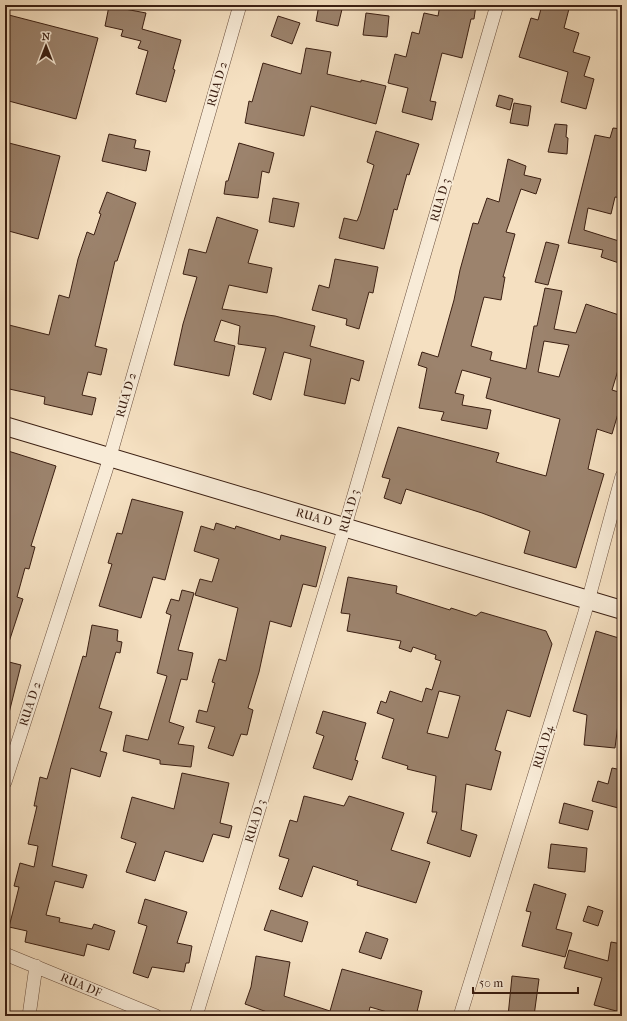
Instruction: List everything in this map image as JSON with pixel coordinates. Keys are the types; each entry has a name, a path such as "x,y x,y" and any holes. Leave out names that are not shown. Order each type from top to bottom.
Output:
{"street":[{"name":"RUA D 2","path":"5,782 110,457 240,5"},
{"name":"RUA D 3","path":"196,1016 345,526 497,5"},
{"name":"RUA D","path":"5,426 345,526 622,610"},
{"name":"RUA D4","path":"460,1016 588,600 622,476"},
{"name":"RUA DF","path":"5,954 156,1016"},
{"path":"29,1016 36,966"}],"building":[{"path":"319,5 343,5 338,26 316,21"},
{"path":"440,5 476,5 474,19 471,19 462,58 442,53 430,101 436,102 432,120 402,112 408,88 388,83 395,54 406,57 412,32 419,34 424,13 438,16"},
{"path":"542,5 570,5 564,28 579,33 573,52 590,57 584,76 594,79 586,109 561,102 568,72 519,57 531,18 538,20"},
{"path":"109,6 146,13 142,29 181,40 173,69 175,70 166,102 136,94 148,51 138,48 141,41 121,36 123,30 105,26"},
{"path":"366,13 389,16 387,37 363,35"},
{"path":"5,14 98,38 76,119 5,100"},
{"path":"278,16 300,23 292,44 271,36"},
{"path":"306,48 331,52 327,74 386,86 376,124 311,106 304,136 245,123 249,101 252,102 263,63 301,74"},
{"path":"499,95 513,99 510,110 496,106"},
{"path":"514,103 531,106 528,126 510,123"},
{"path":"555,124 567,125 567,154 548,152"},
{"path":"613,128 622,129 622,198 615,197 611,214 588,208 584,230 622,242 622,264 601,257 603,250 568,243 595,135 610,138"},
{"path":"376,131 419,144 409,175 407,174 397,210 394,209 384,249 339,238 344,218 357,221 360,214 374,165 367,162"},
{"path":"109,134 136,140 134,148 150,151 146,171 102,161"},
{"path":"5,142 60,156 38,239 5,230"},
{"path":"239,143 274,153 269,173 262,171 258,198 224,194 226,181 228,181"},
{"path":"508,159 526,166 524,175 541,179 536,194 521,189 506,232 515,234 503,277 505,277 501,300 484,297 471,346 492,352 490,360 526,369 534,326 537,326 545,288 562,291 554,329 576,333 586,304 622,316 622,357 612,390 622,393 622,400 612,434 597,429 588,469 604,474 576,568 524,553 530,531 482,513 406,489 401,504 384,498 390,479 382,477 398,427 499,453 496,462 546,476 560,419 486,398 491,378 462,370 455,393 464,395 462,405 491,410 487,429 441,420 444,412 419,408 427,368 418,365 422,352 438,357 473,223 478,224 487,198 499,202","holes":["544,341 569,345 559,377 538,372"]},
{"path":"107,192 136,203 117,261 115,261 95,346 107,349 101,375 88,372 82,395 96,398 92,415 44,404 45,397 5,388 5,324 49,335 59,295 69,298 78,259 87,232 94,235 101,214 99,213"},
{"path":"273,198 299,203 294,227 269,222"},
{"path":"217,217 258,230 248,263 272,268 267,293 229,285 222,309 275,316 315,326 310,346 364,361 359,381 351,378 345,404 304,395 311,359 284,352 271,400 253,394 266,348 238,344 240,326 221,320 214,341 235,346 229,376 174,365 183,324 197,277 183,274 189,249 206,253"},
{"path":"546,242 559,245 548,285 535,282"},
{"path":"335,259 378,267 373,293 369,292 359,329 346,325 347,319 312,310 319,285 329,288"},
{"path":"5,450 56,466 31,546 35,547 29,569 25,568 17,597 23,599 8,645 5,645"},
{"path":"132,499 183,512 165,580 153,577 141,618 99,606 112,564 108,563 117,533 122,534"},
{"path":"216,523 235,529 236,526 280,540 281,535 326,547 316,587 303,584 291,627 270,621 259,672 248,708 253,710 247,735 241,734 233,756 208,748 215,727 196,722 199,710 207,712 215,683 212,682 219,659 226,661 238,608 195,595 200,579 212,582 219,559 194,551 201,526 214,530"},
{"path":"348,577 397,586 396,593 450,610 451,608 476,616 481,612 546,631 552,644 530,717 507,710 495,750 501,752 491,790 466,784 461,830 477,835 470,857 427,843 437,812 432,812 436,776 407,769 408,766 382,758 394,719 377,713 381,701 386,703 390,691 422,702 426,688 432,690 441,661 435,659 436,655 413,647 411,652 399,648 401,641 347,631 350,614 341,613","holes":["439,691 460,696 448,738 427,733"]},
{"path":"182,590 194,593 178,650 193,653 187,680 181,679 169,722 184,727 178,744 194,746 191,767 160,764 160,760 123,751 126,735 148,740 167,676 157,673 171,615 166,613 171,599 179,601"},
{"path":"92,625 118,630 117,641 122,642 120,653 116,652 99,708 112,712 100,751 107,753 100,777 71,768 52,866 87,875 83,888 55,881 46,915 60,918 59,922 92,929 94,924 115,931 109,950 87,944 84,956 25,942 27,931 9,927 19,887 14,886 20,863 34,867 38,846 28,844 37,806 34,806 40,777 47,779 83,656 86,657"},
{"path":"596,631 622,639 622,725 618,724 615,748 584,745 587,715 573,711"},
{"path":"5,661 21,665 9,713 5,712"},
{"path":"323,711 366,723 355,760 358,761 352,780 313,768 324,736 316,733"},
{"path":"612,768 622,770 622,809 592,801 598,781 608,784"},
{"path":"182,773 229,783 220,823 232,826 229,838 213,834 203,862 165,851 155,881 126,872 136,843 121,838 132,797 174,809"},
{"path":"304,796 344,806 349,796 404,813 391,850 430,862 416,903 357,885 358,881 313,866 302,897 279,889 289,859 279,856 290,820 297,822"},
{"path":"564,803 593,811 588,830 559,823"},
{"path":"551,844 587,848 585,872 548,868"},
{"path":"534,884 566,894 556,929 572,933 565,957 522,946 531,912 526,911"},
{"path":"145,899 187,912 177,943 192,946 189,963 186,963 184,972 152,967 148,978 133,973 147,926 138,923"},
{"path":"588,906 603,911 598,926 583,921"},
{"path":"271,910 308,922 302,942 264,930"},
{"path":"366,932 388,939 381,959 359,952"},
{"path":"611,942 622,944 622,976 620,987 622,988 622,1005 620,1012 594,1005 602,978 564,968 569,950 608,961"},
{"path":"256,956 290,962 284,996 330,1011 342,969 422,991 416,1016 401,1016 370,1007 368,1016 347,1012 346,1016 278,1016 245,1004 251,987"},
{"path":"512,976 539,979 534,1016 508,1016"}]}
